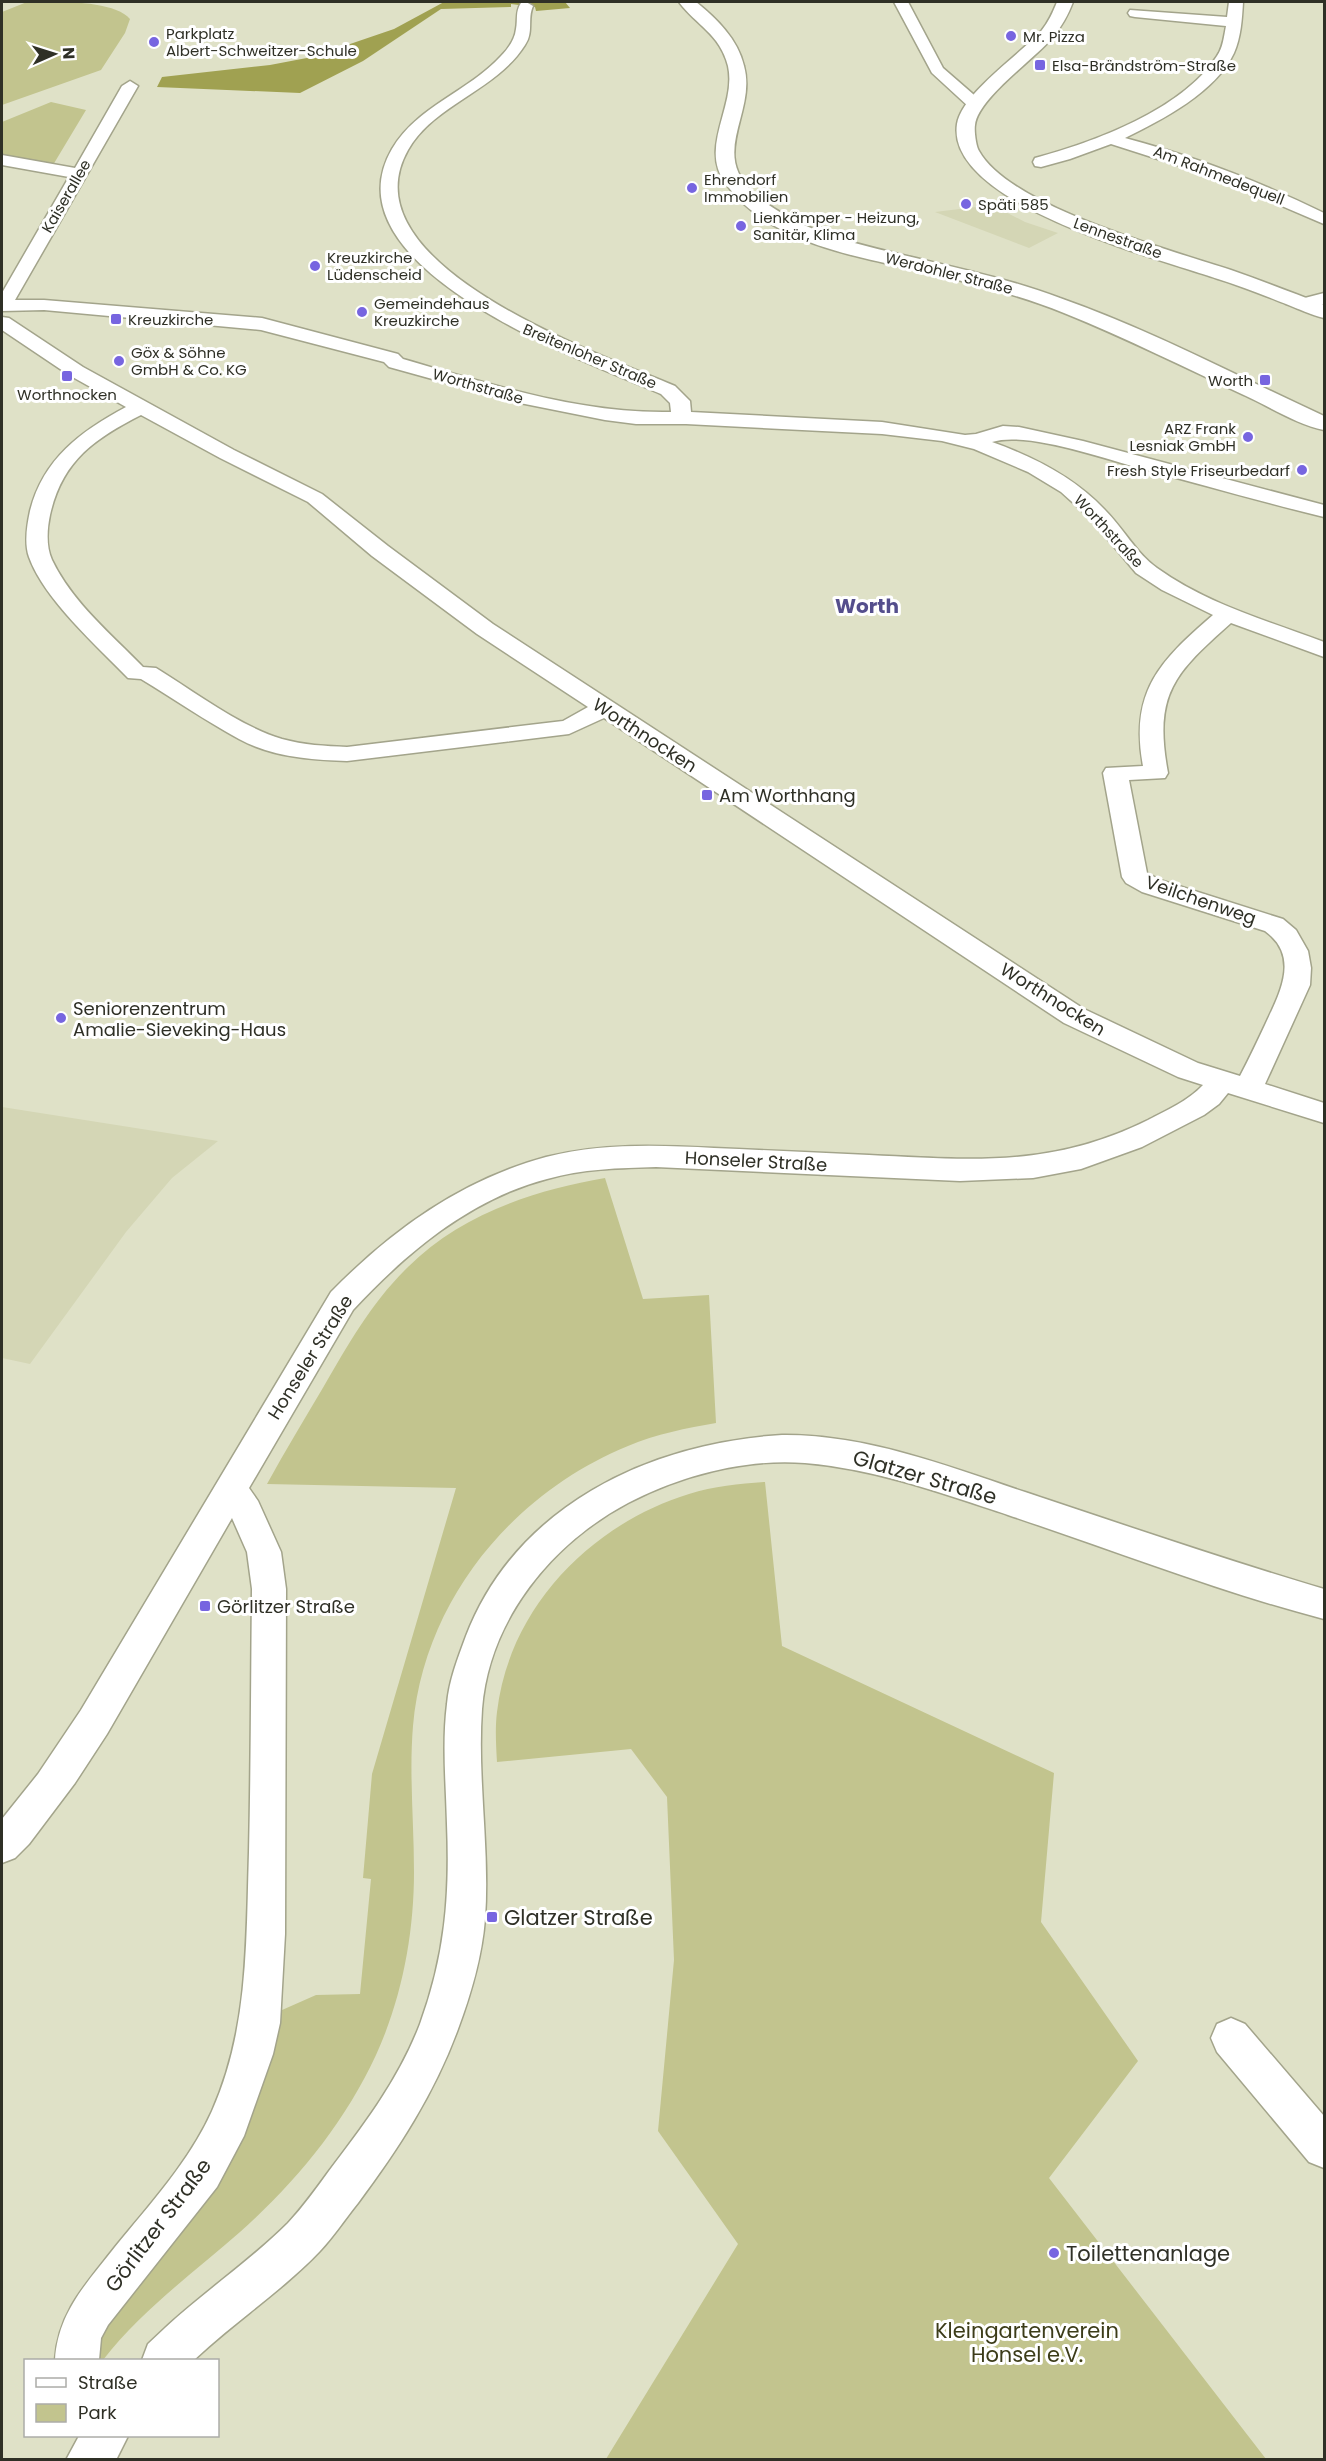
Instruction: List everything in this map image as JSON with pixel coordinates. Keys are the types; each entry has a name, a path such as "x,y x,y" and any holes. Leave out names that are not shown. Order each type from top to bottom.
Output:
{"street":[{"name":"Werdohler Straße","path":"687,2 721,34 731,52 738,76 735,104 722,148 724,164 735,185 760,208 783,222 831,243 993,284 1051,302 1103,322 1324,424"},
{"path":"900,2 937,70 975,104"},
{"name":"Lennestraße","path":"1065,2 1054,24 975,104 966,122 964,134 967,147 977,164 1012,194 1123,242 1225,275 1324,312"},
{"path":"1041,162 1074,154 1111,139 1165,109 1204,80 1224,58 1234,22 1236,2"},
{"name":"Breitenloher Straße","path":"526,6 523,10 525,30 518,45 507,58 479,83 432,114 400,148 390,175 390,196 399,226 424,256 483,303 565,348 668,390 680,401 683,408 682,418"},
{"path":"1135,14 1234,22"},
{"name":"Kaiserallee","path":"2,311 130,86"},
{"name":"Am Rahmedequell","path":"1111,139 1160,151 1268,192 1324,219"},
{"path":"2,160 50,170 79,173"},
{"path":"1303,304 1324,298"},
{"name":"Worthstraße","path":"2,311 44,305 262,324 335,341 391,358 396,363 532,401 585,413 638,418 874,427 961,440 978,440 1003,432 1019,433 1076,445 1324,511"},
{"name":"Worthnocken","path":"2,311 76,371 227,454 315,498 380,551 485,629 1074,1016 1188,1070 1324,1113"},
{"path":"142,406 99,432 60,463 42,496 37,534 40,560 58,588 142,673 249,735 276,745 328,754 568,727 604,708"},
{"name":"Worthstraße","path":"961,440 1033,465 1056,479 1079,497 1110,528 1125,550 1148,572 1186,595 1324,650"},
{"name":"Veilchenweg","path":"1229,613 1173,665 1159,692 1153,715 1152,757 1156,773 1115,773 1135,877 1151,886 1274,925 1283,932 1295,952 1299,971 1297,985 1234,1086"},
{"name":"Honseler Straße","path":"2,1845 15,1833 59,1776 94,1722 342,1301 366,1274 426,1225 491,1189 546,1168 604,1158 698,1157 957,1171 1006,1170 1049,1164 1109,1149 1181,1116 1214,1094 1234,1086"},
{"name":"Glatzer Straße","path":"166,2359 188,2334 305,2236 382,2136 423,2064 449,1995 466,1919 463,1733 464,1702 472,1666 492,1616 519,1572 545,1542 575,1515 612,1494 676,1468 750,1451 800,1449 864,1457 939,1478 1324,1604"},
{"name":"Görlitzer Straße","path":"77,2359 80,2334 93,2310 189,2192 216,2148 229,2121 250,2064 260,2023 266,1934 268,1843 269,1589 264,1552 246,1511 231,1488"},
{"path":"1231,2038 1324,2147"},
{"path":"90,2460 104,2437"}],"shaded area":[{"path":"444,2 565,2 570,8 536,11 535,7 511,4 511,7 441,9 363,61 300,93 157,87 162,77 270,65 312,57 394,29"},
{"path":"992,205 1025,222 1058,233 1029,248 935,212"},
{"path":"2,1107 218,1141 172,1178 126,1232 30,1364 2,1358"}],"green space":[{"path":"27,2 97,5 111,8 130,19 125,33 101,70 2,105 2,12"},
{"path":"51,102 86,110 53,165 2,154 2,122"},
{"path":"605,1178 643,1299 709,1295 716,1423 683,1429 639,1442 586,1466 547,1492 512,1522 482,1556 456,1594 435,1636 421,1680 413,1726 412,1919 405,1965 393,2011 376,2055 334,2128 280,2193 240,2232 134,2325 104,2359 99,2359 97,2339 273,2014 316,1995 360,1994 371,1879 363,1878 372,1774 456,1488 267,1484 362,1324 383,1294 408,1267 428,1249 474,1219 525,1198"},
{"name":"Kleingartenverein Honsel e.V.","path":"765,1482 782,1646 1054,1773 1041,1922 1138,2061 1049,2178 1266,2459 606,2459 738,2244 658,2131 674,1960 667,1797 631,1749 497,1762 497,1712 505,1674 518,1638 537,1605 561,1575 588,1549 619,1526 653,1508 689,1494 717,1487"}],"place":[{"name":"Mr. Pizza","path":"1011,36"},
{"name":"Parkplatz Albert-Schweitzer-Schule","path":"154,42"},
{"name":"Elsa-Brändström-Straße","path":"1040,65"},
{"name":"Ehrendorf Immobilien","path":"692,188"},
{"name":"Späti 585","path":"966,204"},
{"name":"Lienkämper - Heizung, Sanitär, Klima","path":"741,226"},
{"name":"Kreuzkirche Lüdenscheid","path":"315,266"},
{"name":"Gemeindehaus Kreuzkirche","path":"362,312"},
{"name":"Kreuzkirche","path":"116,319"},
{"name":"Göx & Söhne GmbH & Co. KG","path":"119,361"},
{"name":"Worthnocken","path":"67,376"},
{"name":"Worth","path":"1265,380"},
{"name":"ARZ Frank Lesniak GmbH","path":"1248,437"},
{"name":"Fresh Style Friseurbedarf","path":"1302,470"},
{"name":"Am Worthhang","path":"707,795"},
{"name":"Seniorenzentrum Amalie-Sieveking-Haus","path":"61,1018"},
{"name":"Görlitzer Straße","path":"205,1606"},
{"name":"Glatzer Straße","path":"492,1917"},
{"name":"Toilettenanlage","path":"1054,2253"}],"district":[{"name":"Worth","path":"867,606"}]}
